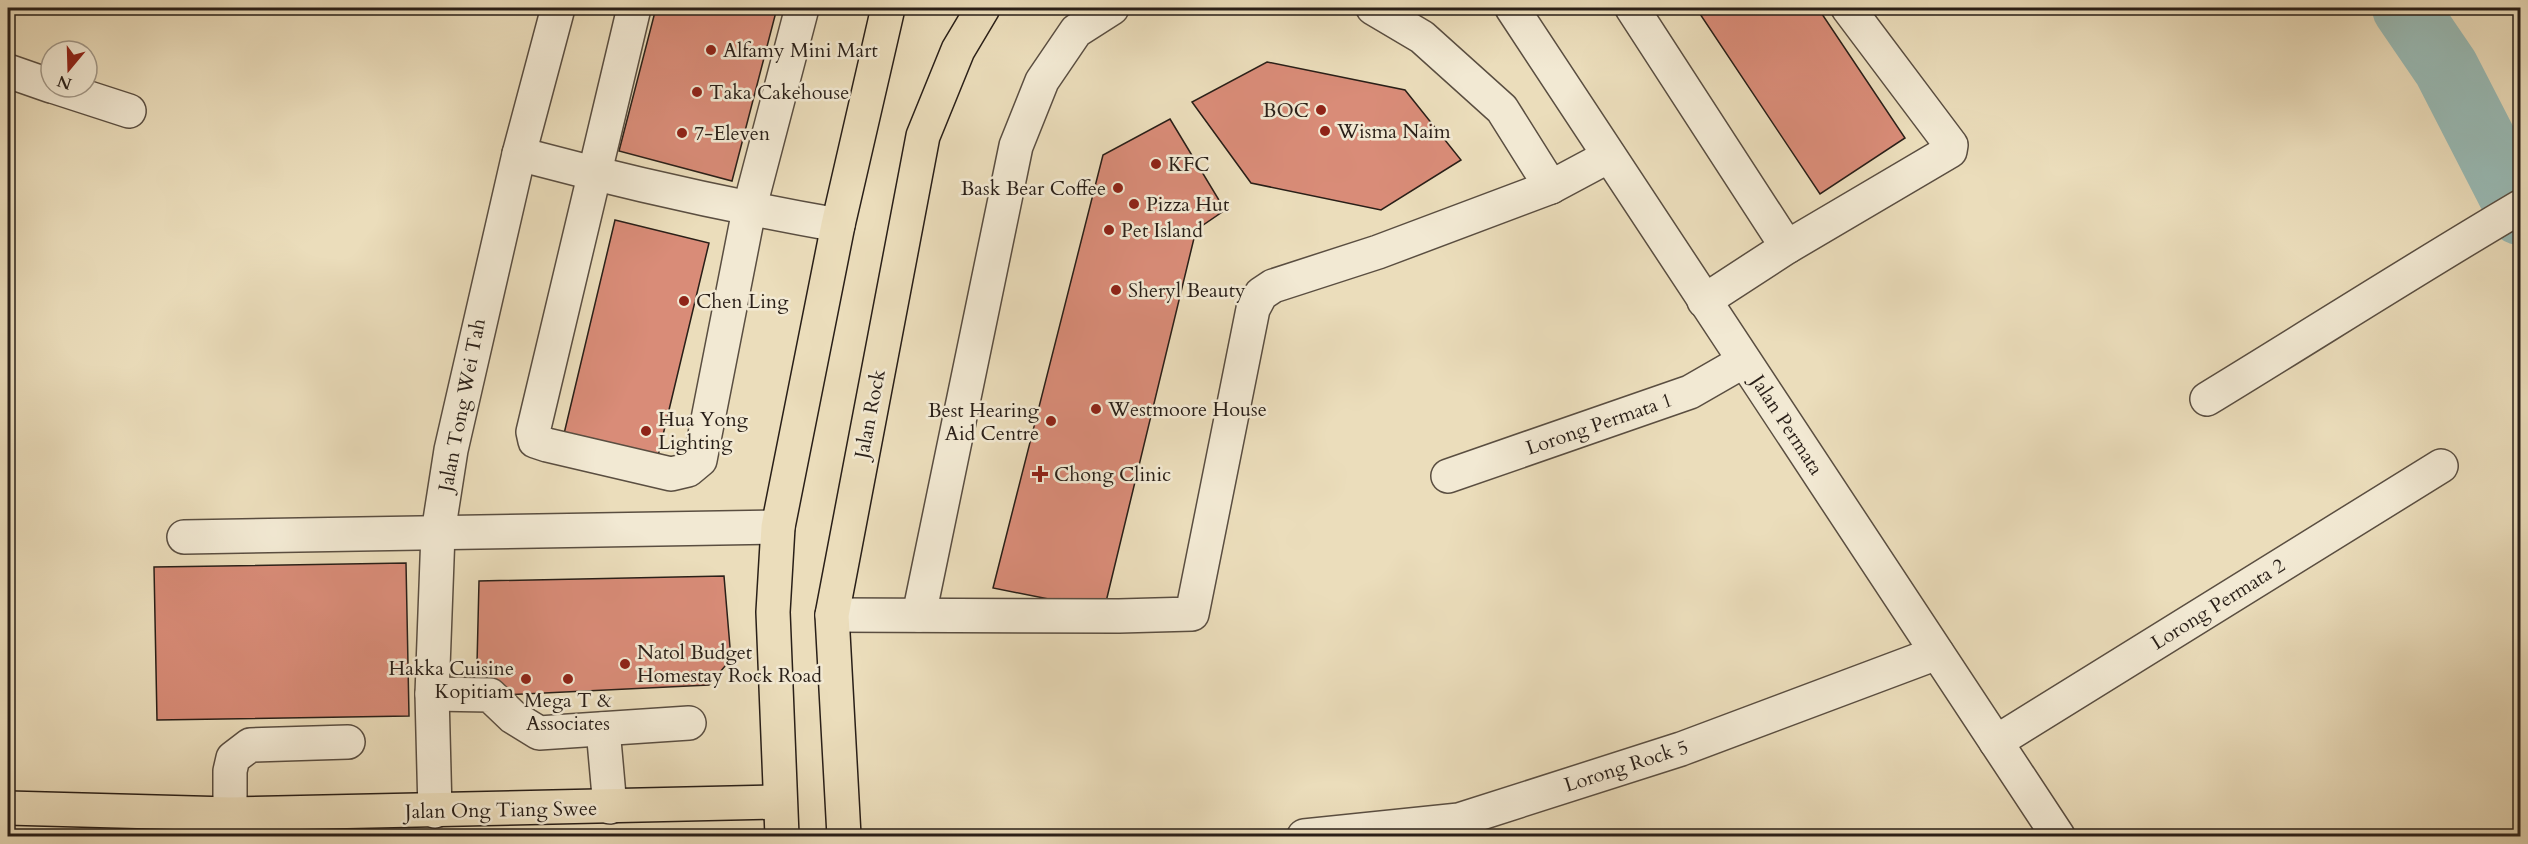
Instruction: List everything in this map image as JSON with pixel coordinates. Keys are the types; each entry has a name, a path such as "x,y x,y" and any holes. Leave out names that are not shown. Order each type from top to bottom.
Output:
{"main road":[{"path":"782,837 773,612 778,527 838,225 888,8"},
{"name":"Jalan Rock","path":"844,837 832,615 923,136 958,50 983,8"},
{"name":"Jalan Ong Tiang Swee","path":"8,808 230,814 779,802"}],"street":[{"name":"Jalan Tong Wei Tah","path":"435,811 432,694 438,533 451,450 519,154 558,8"},
{"path":"634,8 533,432 535,441 547,445 670,474 688,470 700,460 749,210 802,8"},
{"path":"919,615 1016,146 1042,81 1070,40 1076,32 1112,8"},
{"path":"1373,8 1422,37 1503,109 1551,187"},
{"path":"1632,8 1787,247"},
{"path":"1704,301 1787,247 1950,151 1951,145 1848,8"},
{"name":"Jalan Permata","path":"1511,10 2058,837"},
{"path":"8,71 39,82"},
{"path":"92,99 129,111"},
{"path":"519,154 593,174 749,210 838,225"},
{"path":"832,615 1192,614 1253,309 1261,294 1273,286 1378,252 1551,187 1609,156"},
{"path":"2207,399 2520,207"},
{"name":"Lorong Permata 1","path":"1448,476 1690,393 1744,361"},
{"name":"Lorong Permata 2","path":"1996,742 2441,466"},
{"path":"184,537 778,527"},
{"name":"Lorong Rock 5","path":"1304,837 1459,820 1681,749 1937,653"},
{"path":"432,694 490,695 513,717 539,733 689,723"},
{"path":"603,729 610,807"},
{"path":"230,814 230,771 233,758 250,745 348,742"}],"building":[{"path":"656,8 777,8 732,181 619,151"},
{"path":"1696,8 1818,8 1905,138 1820,194"},
{"name":"Wisma Naim","path":"1267,62 1405,90 1461,160 1381,210 1251,183 1192,102"},
{"name":"Westmoore House","path":"1170,119 1225,210 1196,230 1104,610 993,588 1103,155"},
{"path":"615,220 709,243 657,460 563,438"},
{"path":"406,563 409,716 157,720 154,567"},
{"path":"724,576 731,659 709,685 501,695 477,664 479,581"}],"waterway":[{"path":"2405,8 2446,68 2520,212"}],"place":[{"name":"Alfamy Mini Mart","path":"711,50"},
{"name":"Taka Cakehouse","path":"697,92"},
{"name":"BOC","path":"1321,110"},
{"name":"Wisma Naim","path":"1325,131"},
{"name":"7-Eleven","path":"682,133"},
{"name":"KFC","path":"1156,164"},
{"name":"Bask Bear Coffee","path":"1118,188"},
{"name":"Pizza Hut","path":"1134,204"},
{"name":"Pet Island","path":"1109,230"},
{"name":"Sheryl Beauty","path":"1116,290"},
{"name":"Chen Ling","path":"684,301"},
{"name":"Westmoore House","path":"1096,409"},
{"name":"Best Hearing Aid Centre","path":"1051,421"},
{"name":"Hua Yong Lighting","path":"646,431"},
{"name":"Chong Clinic","path":"1040,474"},
{"name":"Natol Budget Homestay Rock Road","path":"625,664"},
{"name":"Hakka Cuisine Kopitiam","path":"526,679"},
{"name":"Mega T & Associates","path":"568,679"}]}
